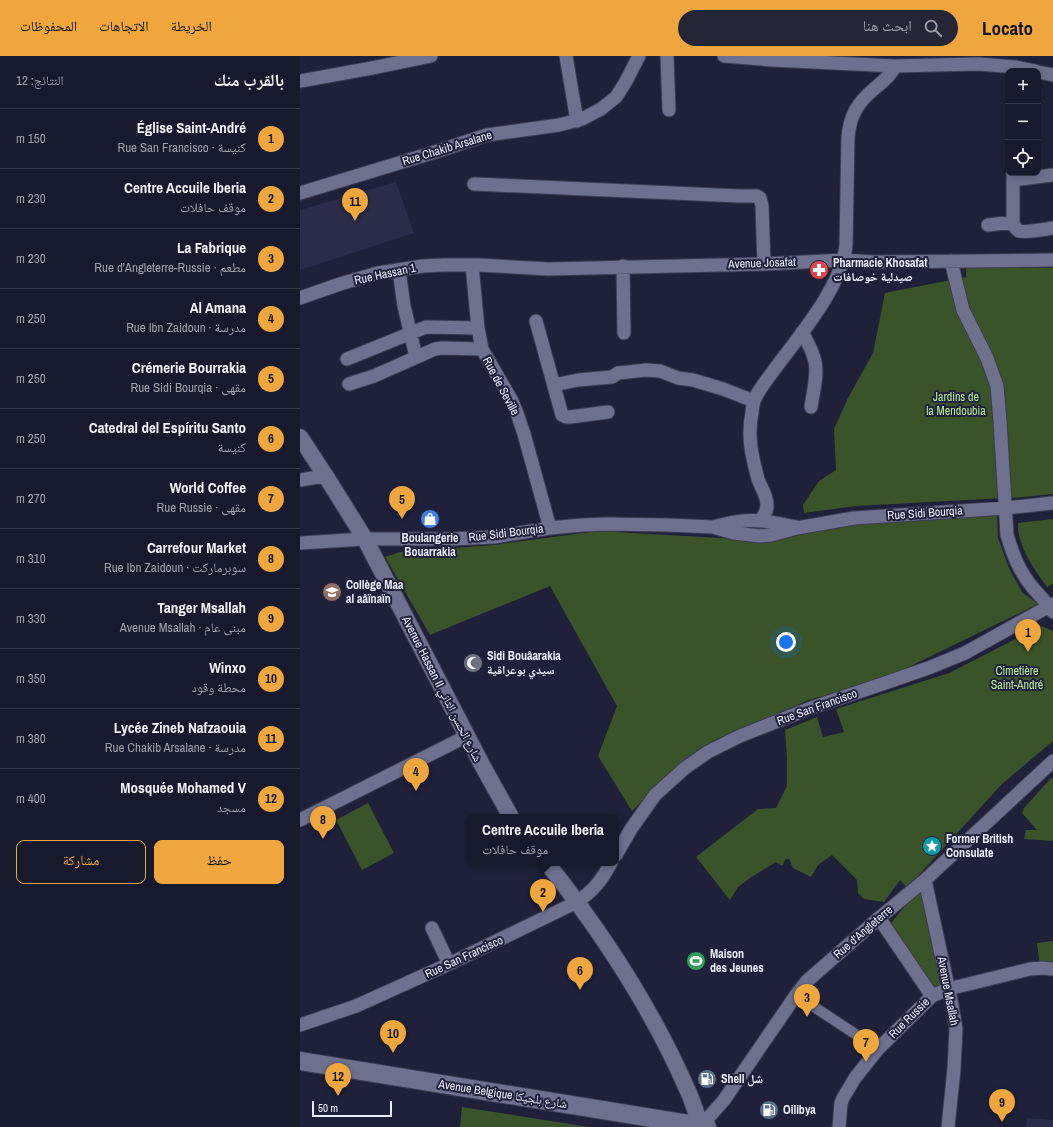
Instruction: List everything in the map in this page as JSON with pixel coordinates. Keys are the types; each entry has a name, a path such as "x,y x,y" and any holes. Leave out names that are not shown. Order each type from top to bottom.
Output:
{"main road":[{"name":"Avenue Belgique شارع بلجيكا","path":"300,1061 703,1127"},
{"name":"Avenue Belgique شارع بلجيكا","path":"300,1072 650,1127"}],"street":[{"path":"300,82 431,56"},
{"path":"566,56 577,121"},
{"name":"Rue Chakib Arsalane","path":"300,193 455,146 486,134 559,125 577,121 592,115 616,97 639,56"},
{"path":"667,56 668,110"},
{"path":"724,56 895,66 978,64 1008,68"},
{"path":"760,520 766,514 767,503 765,494 758,479 750,443 751,418 754,401 782,358 802,332 828,293 844,260 846,245 848,143 850,126 855,109 861,101 888,77 895,66"},
{"path":"1041,72 1053,76"},
{"path":"1053,176 1013,177 1013,222 1016,228 1021,231 1053,228"},
{"path":"474,184 724,196 758,196 762,206 764,264"},
{"path":"988,225 1013,222"},
{"name":"Avenue Josafat","path":"472,265 548,269 623,266 764,264 844,260 874,262 1053,260"},
{"path":"950,261 963,310 987,358 997,386 1007,535 1012,552 1021,571 1032,587 1052,607"},
{"name":"Rue Hassan 1","path":"300,298 368,275 437,265 472,265"},
{"name":"Rue de Seville","path":"472,265 478,328 482,349 512,401 518,416 550,528"},
{"path":"623,266 624,333"},
{"path":"399,270 404,306 416,357"},
{"path":"536,321 561,412 564,416 578,416 608,412"},
{"path":"347,359 426,327 478,328"},
{"path":"802,332 812,354 815,365 811,407"},
{"path":"349,384 374,376 438,348 482,349"},
{"path":"554,385 578,380 612,377 618,373 646,370 660,371 678,378 723,388 754,401"},
{"name":"Avenue Hassan II شارع الحسن الثاني","path":"300,437 365,539 481,763 509,814"},
{"path":"300,480 318,477 327,478"},
{"name":"Rue Sidi Bourqia","path":"300,543 365,539 452,539 494,537 550,528 607,524 713,527 734,533 760,536 854,518 1006,508 1053,503"},
{"name":"Rue Sidi Bourqia","path":"713,527 735,522 760,520 797,528"},
{"name":"Rue San Francisco","path":"619,850 631,829 655,795 685,768 708,752 740,736 811,708 898,679 966,654 1052,607"},
{"path":"300,820 467,736"},
{"name":"Rue d'Angleterre","path":"703,1127 724,1100 807,981 925,880 1053,761"},
{"path":"549,866 577,902 615,958 651,1016 688,1090 703,1127"},
{"name":"Rue San Francisco","path":"300,1025 356,1006 449,964 577,902 590,893 599,883 609,866"},
{"name":"Avenue Msallah","path":"925,880 956,1029 954,1069 948,1127"},
{"path":"879,918 932,996"},
{"path":"432,928 449,964"},
{"name":"Rue Russie","path":"840,1127 841,1103 855,1078 878,1049 932,996 948,989 1030,969 1053,969"},
{"path":"796,995 878,1049"}],"shaded area":[{"path":"396,182 414,233 300,270 300,210"},
{"path":"1027,1118 1053,1120 1053,1127 1026,1127"}],"green space":[{"name":"Jardins de la Mendoubia","path":"966,268 1053,268 1053,494 1024,497 856,506 804,513 803,505 819,481 836,470 834,429 848,398 873,353 885,293 966,277"},
{"path":"997,516 998,538 1009,568 1022,592 1038,604 886,678 809,700 717,739 684,760 632,811 598,756 617,706 550,586 430,635 385,557 400,552 494,545 598,531 773,541 854,523"},
{"path":"1053,519 1053,584 1047,587 1027,556 1021,542 1018,523"},
{"name":"Cimetière Saint-André","path":"1039,625 1053,631 1053,741 1002,784 907,888 900,880 884,902 864,899 858,893 857,880 832,855 818,865 811,877 793,868 789,859 786,859 782,866 776,862 738,887 730,900 696,857 758,809 776,808 787,786 785,730 817,717 823,737 844,732 836,709 949,673 1035,629"},
{"path":"1051,778 1053,779 1053,841 1024,839 1026,830 1037,830 1022,813 1024,808"},
{"path":"368,803 394,853 362,870 336,820"},
{"path":"925,880 941,984 935,989 925,979 889,926"},
{"path":"1053,941 1053,966 1040,966 1037,943"},
{"path":"462,1107 589,1127 460,1127"}],"place":[{"name":"Lycée Zineb Nafzaouia","path":"355,221"},
{"name":"Pharmacie Khosafat صيدلية خوصافات","path":"819,270"},
{"name":"Crémerie Bourrakia","path":"402,519"},
{"name":"Boulangerie Bouarrakia","path":"430,519"},
{"name":"Collège Maa al aâïnaïn","path":"332,592"},
{"name":"Église Saint-André","path":"1028,652"},
{"name":"Sidi Bouâarakia سيدي بوعراقية","path":"473,663"},
{"name":"Al Amana","path":"416,791"},
{"name":"Carrefour Market","path":"323,839"},
{"name":"Former British Consulate","path":"932,846"},
{"name":"Centre Accuile Iberia","path":"543,912"},
{"name":"Maison des Jeunes","path":"696,961"},
{"name":"Catedral del Espíritu Santo","path":"580,990"},
{"name":"La Fabrique","path":"807,1017"},
{"name":"Winxo","path":"393,1053"},
{"name":"World Coffee","path":"866,1062"},
{"name":"Shell شل","path":"707,1079"},
{"name":"Mosquée Mohamed V","path":"338,1096"},
{"name":"Oilibya","path":"769,1110"},
{"name":"Tanger Msallah","path":"1002,1122"}]}
